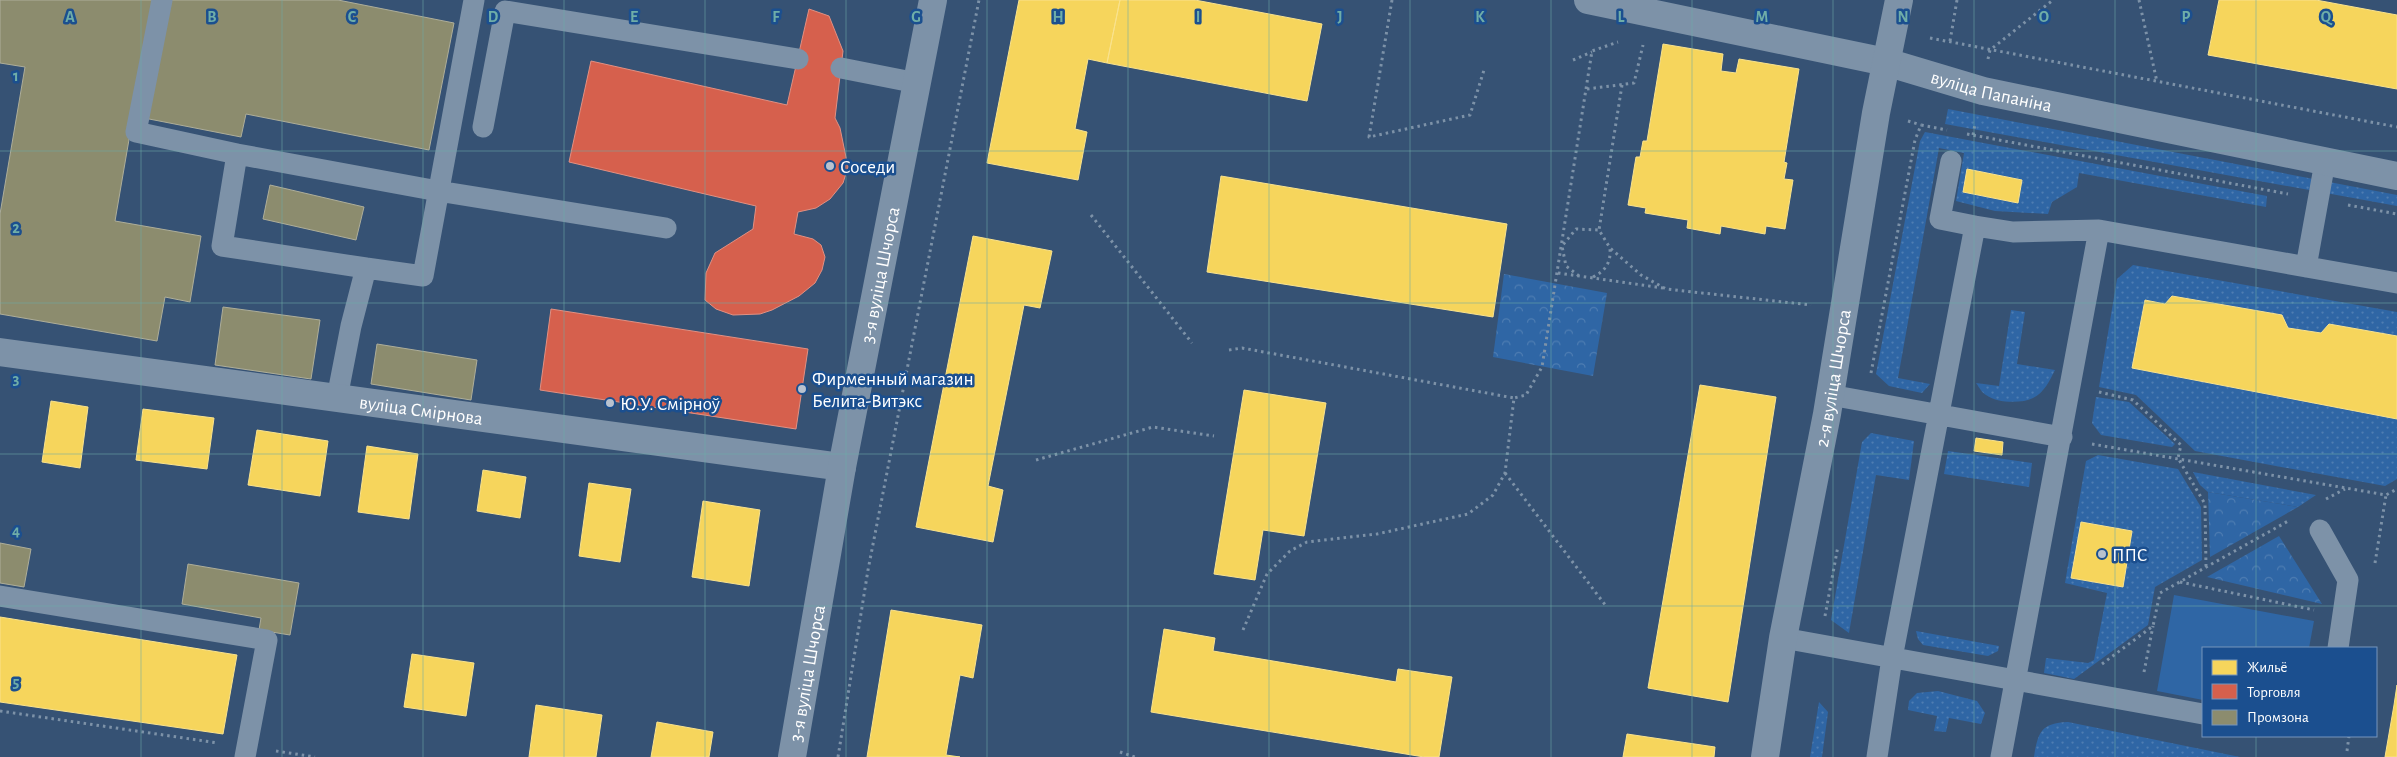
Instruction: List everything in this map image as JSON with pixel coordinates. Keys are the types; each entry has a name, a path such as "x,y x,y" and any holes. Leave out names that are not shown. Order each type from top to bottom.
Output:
{"street":[{"name":"3-я вуліца Шчорса","path":"792,757 842,467 933,0"},
{"name":"вуліца Папаніна","path":"1588,0 1886,62 1983,91 2397,176"},
{"name":"2-я вуліца Шчорса","path":"1765,757 1783,638 1830,395 1876,113 1899,0"},
{"name":"вуліца Смірнова","path":"0,352 842,467"}],"lane":[{"path":"162,0 136,132 237,154 438,191 666,228"},
{"path":"237,154 222,246 423,276 474,0"},
{"path":"482,127 505,11 798,59"},
{"path":"841,68 917,83"},
{"path":"1950,161 1940,219 2013,232 2099,230 2397,282"},
{"path":"2306,267 2325,162"},
{"path":"1877,757 1892,658 1975,226"},
{"path":"2001,757 2099,230"},
{"path":"337,398 351,326 366,268"},
{"path":"1830,395 2062,437"},
{"path":"2320,530 2348,580 2338,647"},
{"path":"0,596 267,640 246,752"},
{"path":"1783,638 2202,714"}],"path":[{"path":"838,757 868,570 979,0"},
{"path":"1392,0 1369,137 1470,115 1484,70"},
{"path":"1950,41 1958,0"},
{"path":"1990,50 2054,0"},
{"path":"2139,0 2157,82"},
{"path":"1894,32 1950,41 2397,127"},
{"path":"1586,89 1634,82 1644,41"},
{"path":"1573,60 1619,42"},
{"path":"1229,350 1242,348 1514,398 1526,395 1542,367 1592,52"},
{"path":"1622,85 1599,230 1610,248 1641,275 1666,289"},
{"path":"1091,215 1192,343"},
{"path":"1562,246 1576,229 1599,230"},
{"path":"1562,246 1566,266 1579,276"},
{"path":"1592,278 1601,273 1607,265 1611,258 1610,248"},
{"path":"1557,273 1666,289 1815,305"},
{"path":"2093,391 2133,400 2181,445 2178,458 2205,504 2206,567"},
{"path":"1243,630 1267,574 1290,551 1307,542 1377,534 1468,514 1494,495 1505,473 1514,398"},
{"path":"1036,460 1153,427 1214,436"},
{"path":"2062,437 2345,489 2386,495 2397,489"},
{"path":"1505,473 1606,606"},
{"path":"2319,504 2345,489"},
{"path":"2070,691 2077,682 2153,626 2160,594 2293,518"},
{"path":"2180,582 2320,611"},
{"path":"0,711 246,752 315,757"},
{"path":"2347,750 2349,737"},
{"path":"1120,752 1135,757"}],"green space":[{"path":"1948,109 2397,195 2397,206 1945,124"},
{"path":"1925,132 2267,196 2266,207 2079,173 2077,187 2052,202 2048,214 1995,211 1956,201 1964,153 1939,148 1898,378 1930,384 1922,393 1889,386 1876,374 1920,141"},
{"path":"2133,265 2397,312 2397,479 2385,486 2195,451 2136,395 2099,387 2117,279"},
{"path":"1504,274 1607,293 1593,376 1493,357"},
{"path":"2011,310 2025,312 2017,364 2055,370 2046,386 2037,396 2016,402 1991,398 1983,393 1976,383 1999,386"},
{"path":"2096,397 2129,402 2175,444 2172,447 2101,435 2092,423"},
{"path":"1871,433 1914,441 1909,480 1876,475 1849,633 1831,620 1862,442"},
{"path":"1948,451 2032,463 2029,487 1944,474"},
{"path":"2098,455 2178,469 2201,507 2202,560 2155,587 2148,625 2074,679 2044,673 2046,658 2088,663 2094,660 2107,593 2065,583 2086,461"},
{"path":"2193,472 2316,495 2298,507 2208,492 2200,485"},
{"path":"2208,492 2298,507 2210,557"},
{"path":"2279,536 2322,604 2207,577"},
{"path":"2174,595 2314,621 2309,647 2202,647 2202,700 2157,691"},
{"path":"1916,631 1999,646 1998,651 1988,656 1923,645 1918,639"},
{"path":"1938,691 1977,701 1985,713 1981,724 1949,718 1946,732 1934,731 1937,716 1908,710 1909,701 1917,693"},
{"path":"1819,702 1828,712 1822,757 1810,757"},
{"path":"2068,722 2240,757 2034,757 2037,741 2042,731 2052,724"}],"building: Жильё":[{"path":"1019,0 1120,0 1107,63 1088,59 1075,129 1087,132 1078,180 987,163"},
{"path":"1120,0 1195,0 1322,24 1307,101 1107,63"},
{"path":"2219,0 2316,0 2397,15 2397,89 2208,55"},
{"path":"1663,44 1723,54 1721,71 1736,73 1739,59 1799,69 1784,162 1787,163 1784,179 1793,180 1785,229 1766,226 1765,234 1721,226 1720,234 1687,228 1688,220 1645,213 1646,208 1628,205 1636,157 1640,157 1643,141 1647,141"},
{"path":"1967,169 2022,180 2018,203 1963,192"},
{"path":"1221,176 1507,224 1493,317 1207,272"},
{"path":"973,236 1052,251 1040,308 1024,305 988,486 1003,490 993,542 916,527"},
{"path":"2172,296 2282,315 2288,328 2321,333 2329,324 2397,336 2397,419 2132,368 2145,300 2165,304"},
{"path":"1700,385 1776,397 1728,702 1648,688"},
{"path":"1244,390 1326,403 1304,536 1263,530 1255,580 1214,574"},
{"path":"51,401 88,407 80,468 42,462"},
{"path":"143,409 214,418 207,469 136,460"},
{"path":"257,430 328,441 320,496 248,485"},
{"path":"1976,438 2003,442 2002,455 1974,451"},
{"path":"367,446 418,454 409,519 358,512"},
{"path":"483,470 526,477 520,518 477,511"},
{"path":"589,483 631,489 620,562 579,556"},
{"path":"703,501 760,510 749,586 692,577"},
{"name":"ППС","path":"2081,522 2132,531 2123,587 2071,578"},
{"path":"891,610 982,625 973,678 960,675 946,755 960,757 867,757"},
{"path":"0,617 237,655 223,734 0,702"},
{"path":"1164,629 1215,638 1213,651 1396,682 1398,669 1452,677 1439,757 1424,757 1151,712"},
{"path":"412,654 474,663 466,716 404,707"},
{"path":"2397,685 2397,757 2385,757 2394,705"},
{"path":"536,705 602,715 596,757 529,757"},
{"path":"657,722 713,732 709,757 651,757"},
{"path":"1627,734 1715,747 1714,757 1623,757"}],"building: Торговля":[{"path":"809,9 829,16 843,51 835,118 840,128 848,167 843,183 830,199 816,208 798,212 794,234 813,239 821,245 825,257 822,270 815,283 799,296 772,310 760,314 733,315 716,309 705,300 706,273 715,253 753,229 756,206 569,162 591,61 787,105"},
{"path":"551,309 808,349 796,429 540,390"}],"building: Промзона":[{"path":"0,0 153,0 115,221 201,236 190,302 165,297 157,341 0,314 0,214 25,67 0,63"},
{"path":"167,0 338,0 454,23 429,150 246,114 241,137 144,118"},
{"path":"270,185 364,207 356,240 263,219"},
{"path":"223,307 320,320 311,379 215,365"},
{"path":"377,344 477,360 471,400 371,384"},
{"path":"0,543 31,549 24,587 0,583"},
{"path":"188,564 299,583 290,635 259,630 261,618 182,604"}],"place":[{"name":"Соседи","path":"830,166"},
{"name":"Фирменный магазин Белита-Витэкс","path":"802,389"},
{"name":"Ю.У. Смірноў","path":"610,403"},
{"name":"ППС","path":"2102,554"}]}
